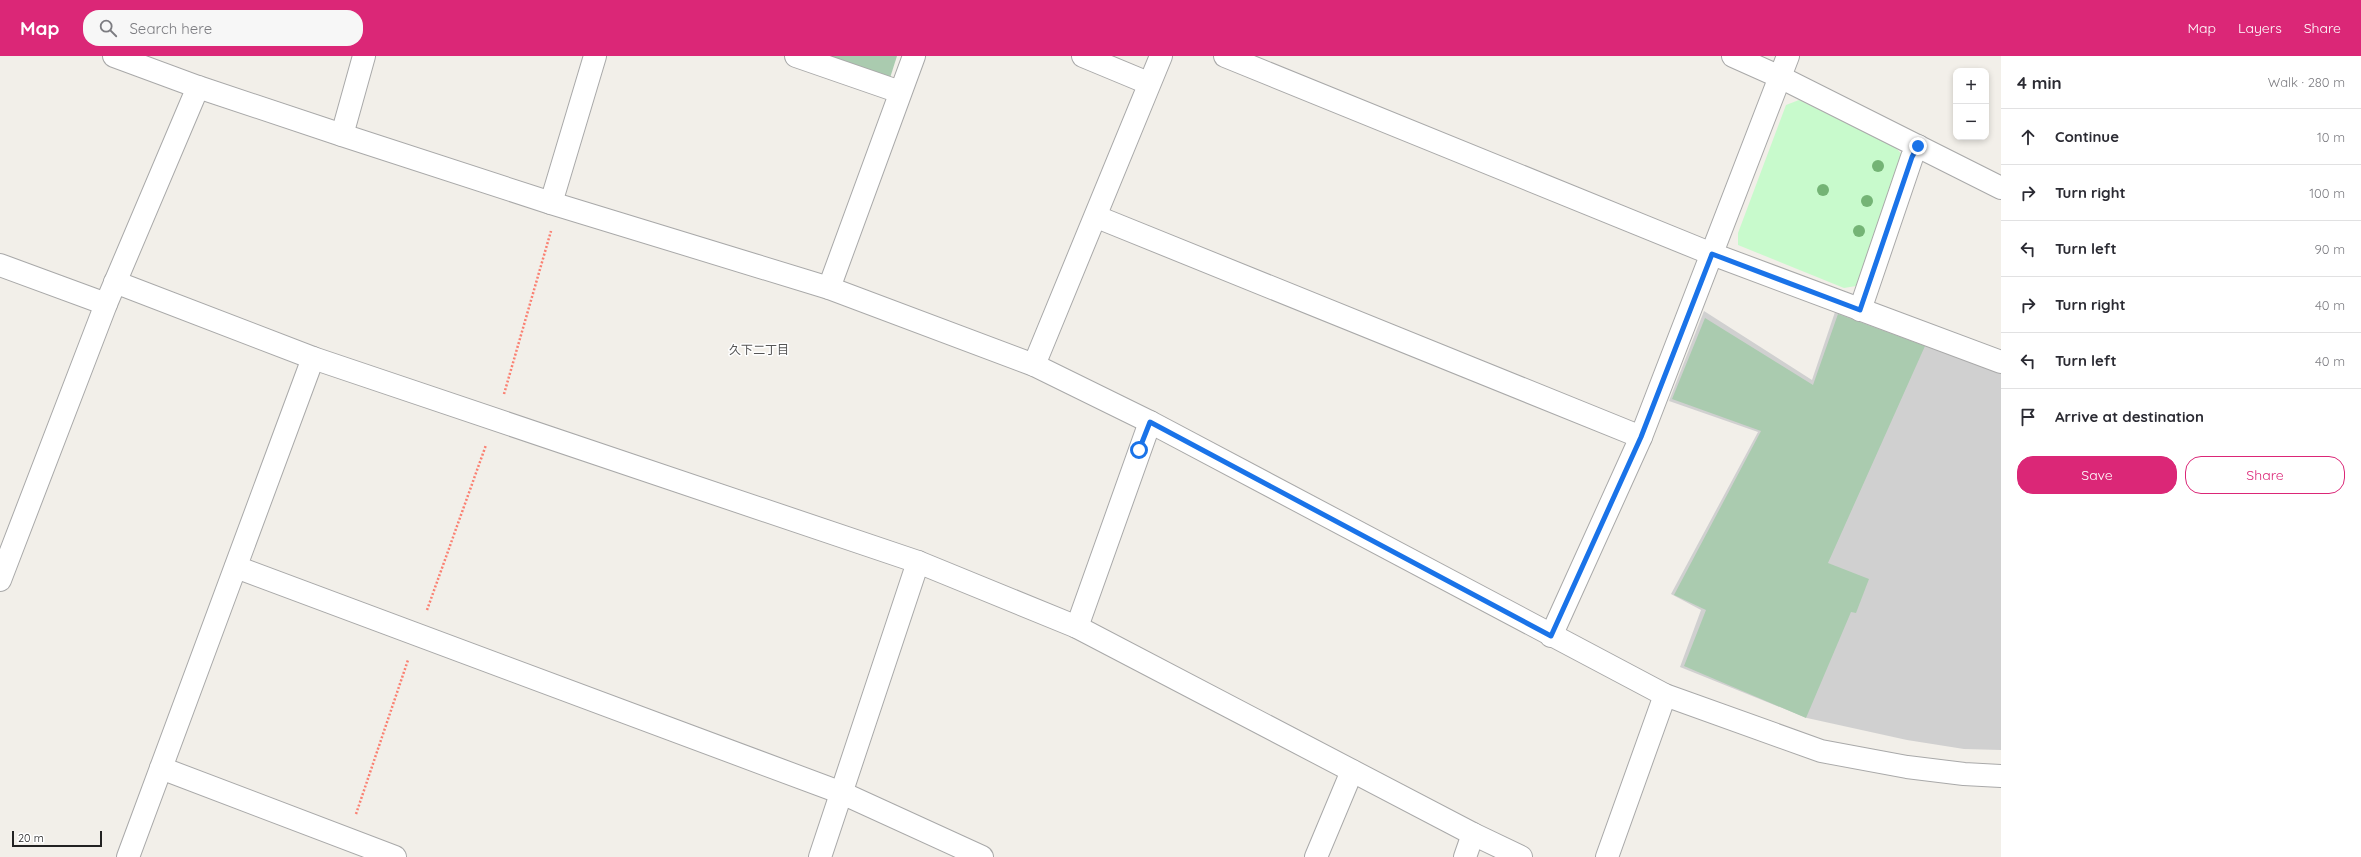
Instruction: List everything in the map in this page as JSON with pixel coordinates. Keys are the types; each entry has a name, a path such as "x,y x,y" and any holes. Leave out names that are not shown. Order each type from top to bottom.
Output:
{"street":[{"path":"114,56 198,88 342,135 552,203 830,288 1034,365 1150,422 1551,636 1665,695 1821,751 1906,767 1964,774 2001,776"},
{"path":"342,135 364,56"},
{"path":"552,203 595,56"},
{"path":"796,56 900,92"},
{"path":"830,288 914,56"},
{"path":"1083,56 1148,83"},
{"path":"1034,365 1096,217 1148,83 1161,56"},
{"path":"1225,56 1712,254 2001,362"},
{"path":"1733,56 1780,77 2001,188"},
{"path":"1551,636 1641,437 1788,56"},
{"path":"0,580 106,304 198,88"},
{"path":"1860,310 1912,157 1918,146"},
{"path":"1096,217 1641,437"},
{"path":"0,265 106,304"},
{"path":"115,282 313,358 918,562 1077,627 1473,834 1521,857"},
{"path":"128,857 313,358"},
{"path":"1077,627 1150,422"},
{"path":"820,857 918,562"},
{"path":"236,567 842,793 982,857"},
{"path":"1607,857 1665,695"},
{"path":"161,768 395,857"},
{"path":"1316,857 1352,771"},
{"path":"1466,857 1473,834"}],"path":[{"path":"502,398 553,225"},
{"path":"426,612 488,440"},
{"path":"354,819 409,657"}],"shaded area":[{"path":"1704,311 1812,380 1835,312 2001,373 2001,750 1964,749 1907,740 1807,718 1680,667 1701,610 1671,594 1758,432 1669,401"}],"green space":[{"path":"828,56 897,56 890,78"},
{"path":"1799,100 1896,148 1906,159 1856,286 1844,288 1738,245 1738,233 1786,105"},
{"path":"1838,314 1925,346 1828,563 1869,579 1856,613 1851,612 1806,718 1684,666 1706,610 1674,595 1761,431 1672,399 1705,318 1813,385"}],"district":[{"name":"久下二丁目","path":"759,350"}],"route":[{"path":"1139,450 1150,422 1551,636 1641,437 1712,254 1860,310 1912,157 1918,146"}]}
